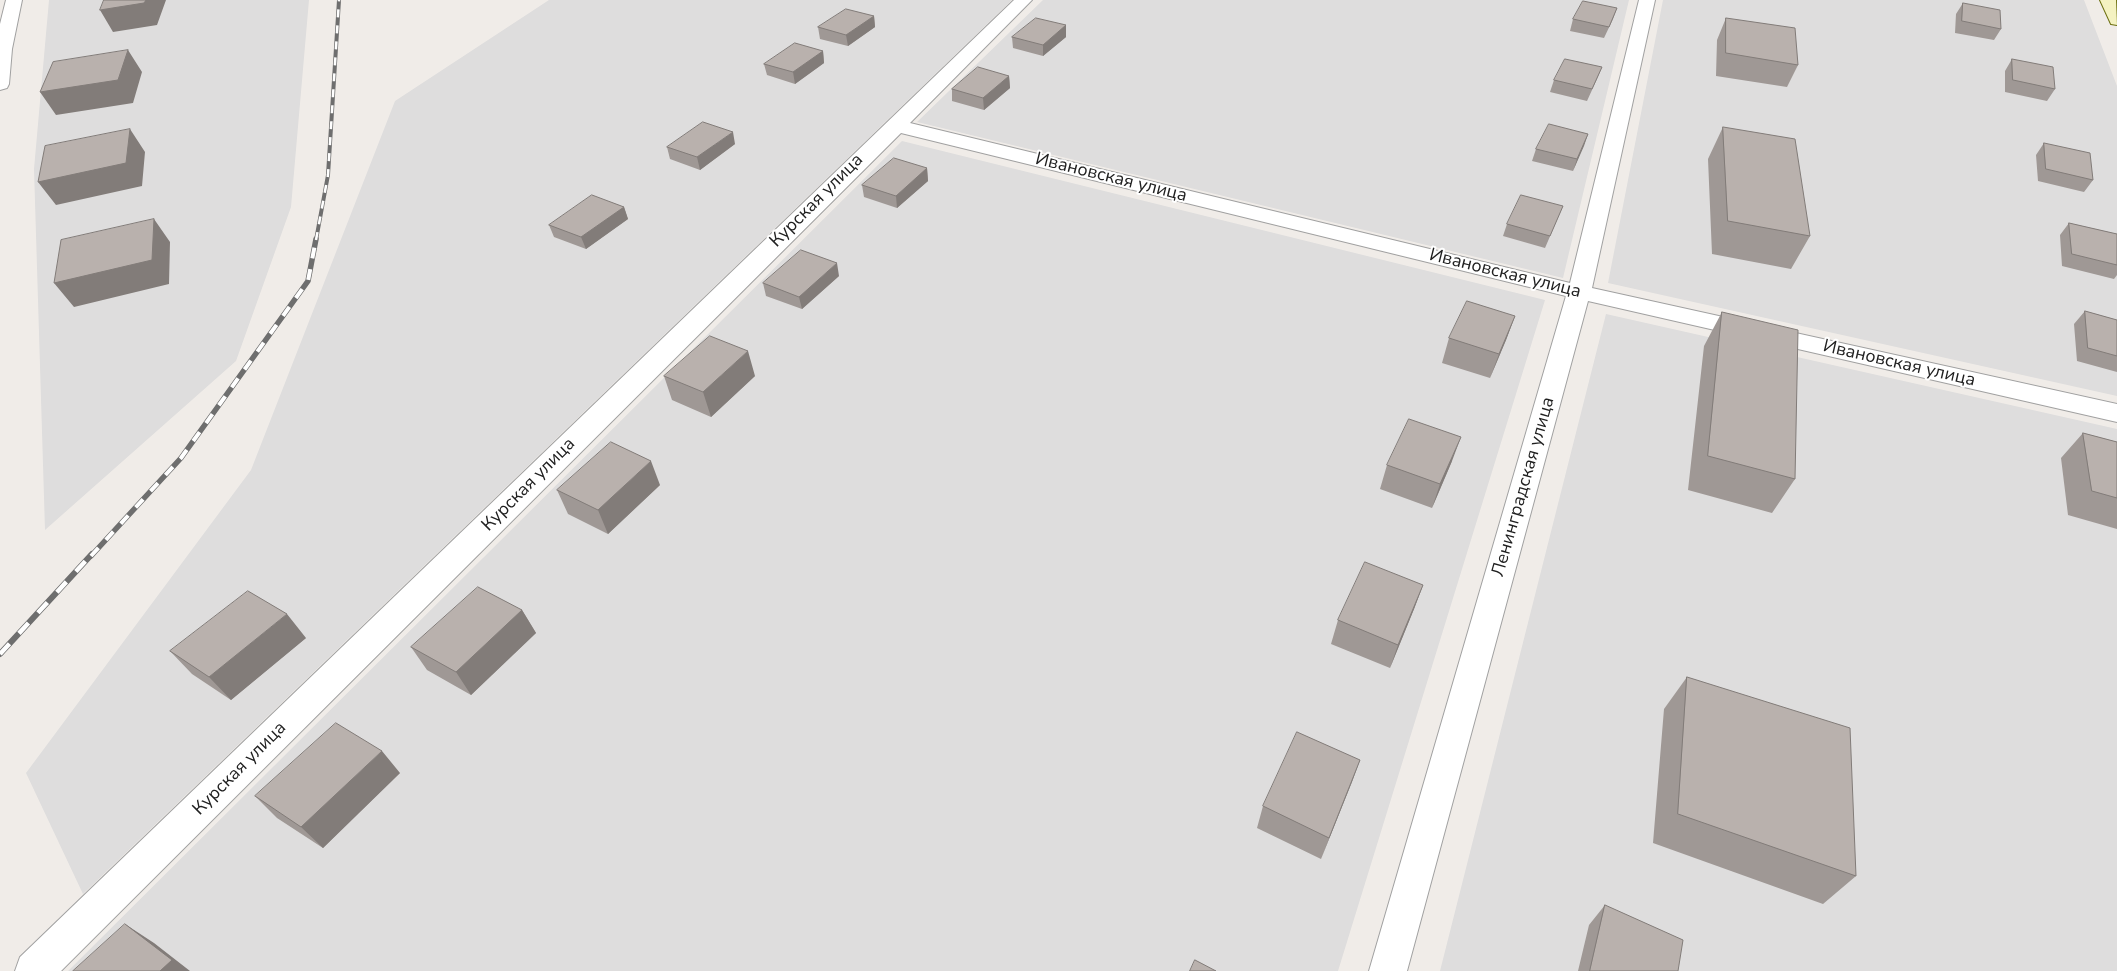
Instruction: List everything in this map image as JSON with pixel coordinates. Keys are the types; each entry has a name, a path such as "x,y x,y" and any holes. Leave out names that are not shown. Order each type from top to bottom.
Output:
{"main road":[{"path":"2108,0 2117,20"}],"street":[{"path":"0,84 3,49 14,0"},
{"name":"Курская улица","path":"34,971 894,125 1024,0"},
{"name":"Ленинградская улица","path":"1388,971 1579,292 1647,0"},
{"name":"Ивановская улица","path":"894,125 1579,292 2117,413"}],"shaded area":[{"path":"49,0 309,0 291,207 236,361 45,530 34,169"},
{"path":"549,0 1012,0 83,894 26,773 251,470 395,101"},
{"path":"1043,0 1629,0 1563,278 917,122"},
{"path":"1663,0 2084,0 2117,86 2117,396 1608,283"},
{"path":"902,141 1545,300 1338,971 68,971"},
{"path":"1606,314 2117,429 2117,971 1440,971"}],"building":[{"path":"104,0 146,0 144,3 100,10"},
{"path":"1583,1 1617,8 1609,27 1573,19"},
{"path":"1963,3 2000,10 2001,29 1962,21"},
{"path":"846,9 874,16 846,35 818,27"},
{"path":"1036,18 1066,25 1043,45 1012,37"},
{"path":"1726,18 1795,28 1798,65 1726,53"},
{"path":"795,43 823,51 793,72 764,64"},
{"path":"128,50 118,80 40,92 53,62"},
{"path":"1565,59 1602,67 1592,89 1554,80"},
{"path":"2012,59 2053,67 2055,89 2013,80"},
{"path":"978,67 1009,76 983,98 952,89"},
{"path":"703,122 733,132 697,157 667,147"},
{"path":"1549,124 1588,134 1577,159 1536,149"},
{"path":"1723,127 1795,139 1810,236 1728,221"},
{"path":"130,129 126,163 38,182 45,146"},
{"path":"2044,143 2090,153 2093,180 2046,169"},
{"path":"894,158 927,168 896,196 862,185"},
{"path":"592,195 624,207 581,237 549,225"},
{"path":"1521,195 1563,206 1550,236 1507,224"},
{"path":"154,219 152,260 54,283 61,240"},
{"path":"2069,223 2117,234 2117,265 2072,254"},
{"path":"801,250 837,263 799,297 763,283"},
{"path":"1467,301 1515,316 1499,354 1449,338"},
{"path":"2085,311 2117,320 2117,356 2088,348"},
{"path":"1722,312 1798,330 1795,479 1708,456"},
{"path":"710,336 748,351 703,392 664,376"},
{"path":"1409,419 1461,437 1440,484 1387,465"},
{"path":"2083,433 2117,442 2117,498 2092,491"},
{"path":"611,442 651,461 598,510 557,490"},
{"path":"1365,562 1423,585 1398,645 1338,620"},
{"path":"478,587 522,610 456,672 411,647"},
{"path":"248,591 287,614 209,677 170,651"},
{"path":"1687,677 1850,728 1856,876 1678,814"},
{"path":"336,723 382,751 301,827 255,796"},
{"path":"1297,732 1360,760 1329,838 1263,806"},
{"path":"1605,905 1683,940 1678,971 1590,971"},
{"path":"125,924 172,960 160,971 73,971"},
{"path":"1195,960 1216,971 1190,971"}],"railway":[{"path":"316,240 328,175 339,0"},
{"path":"91,556 181,458 308,281 316,239"},
{"path":"0,654 92,554"}]}
